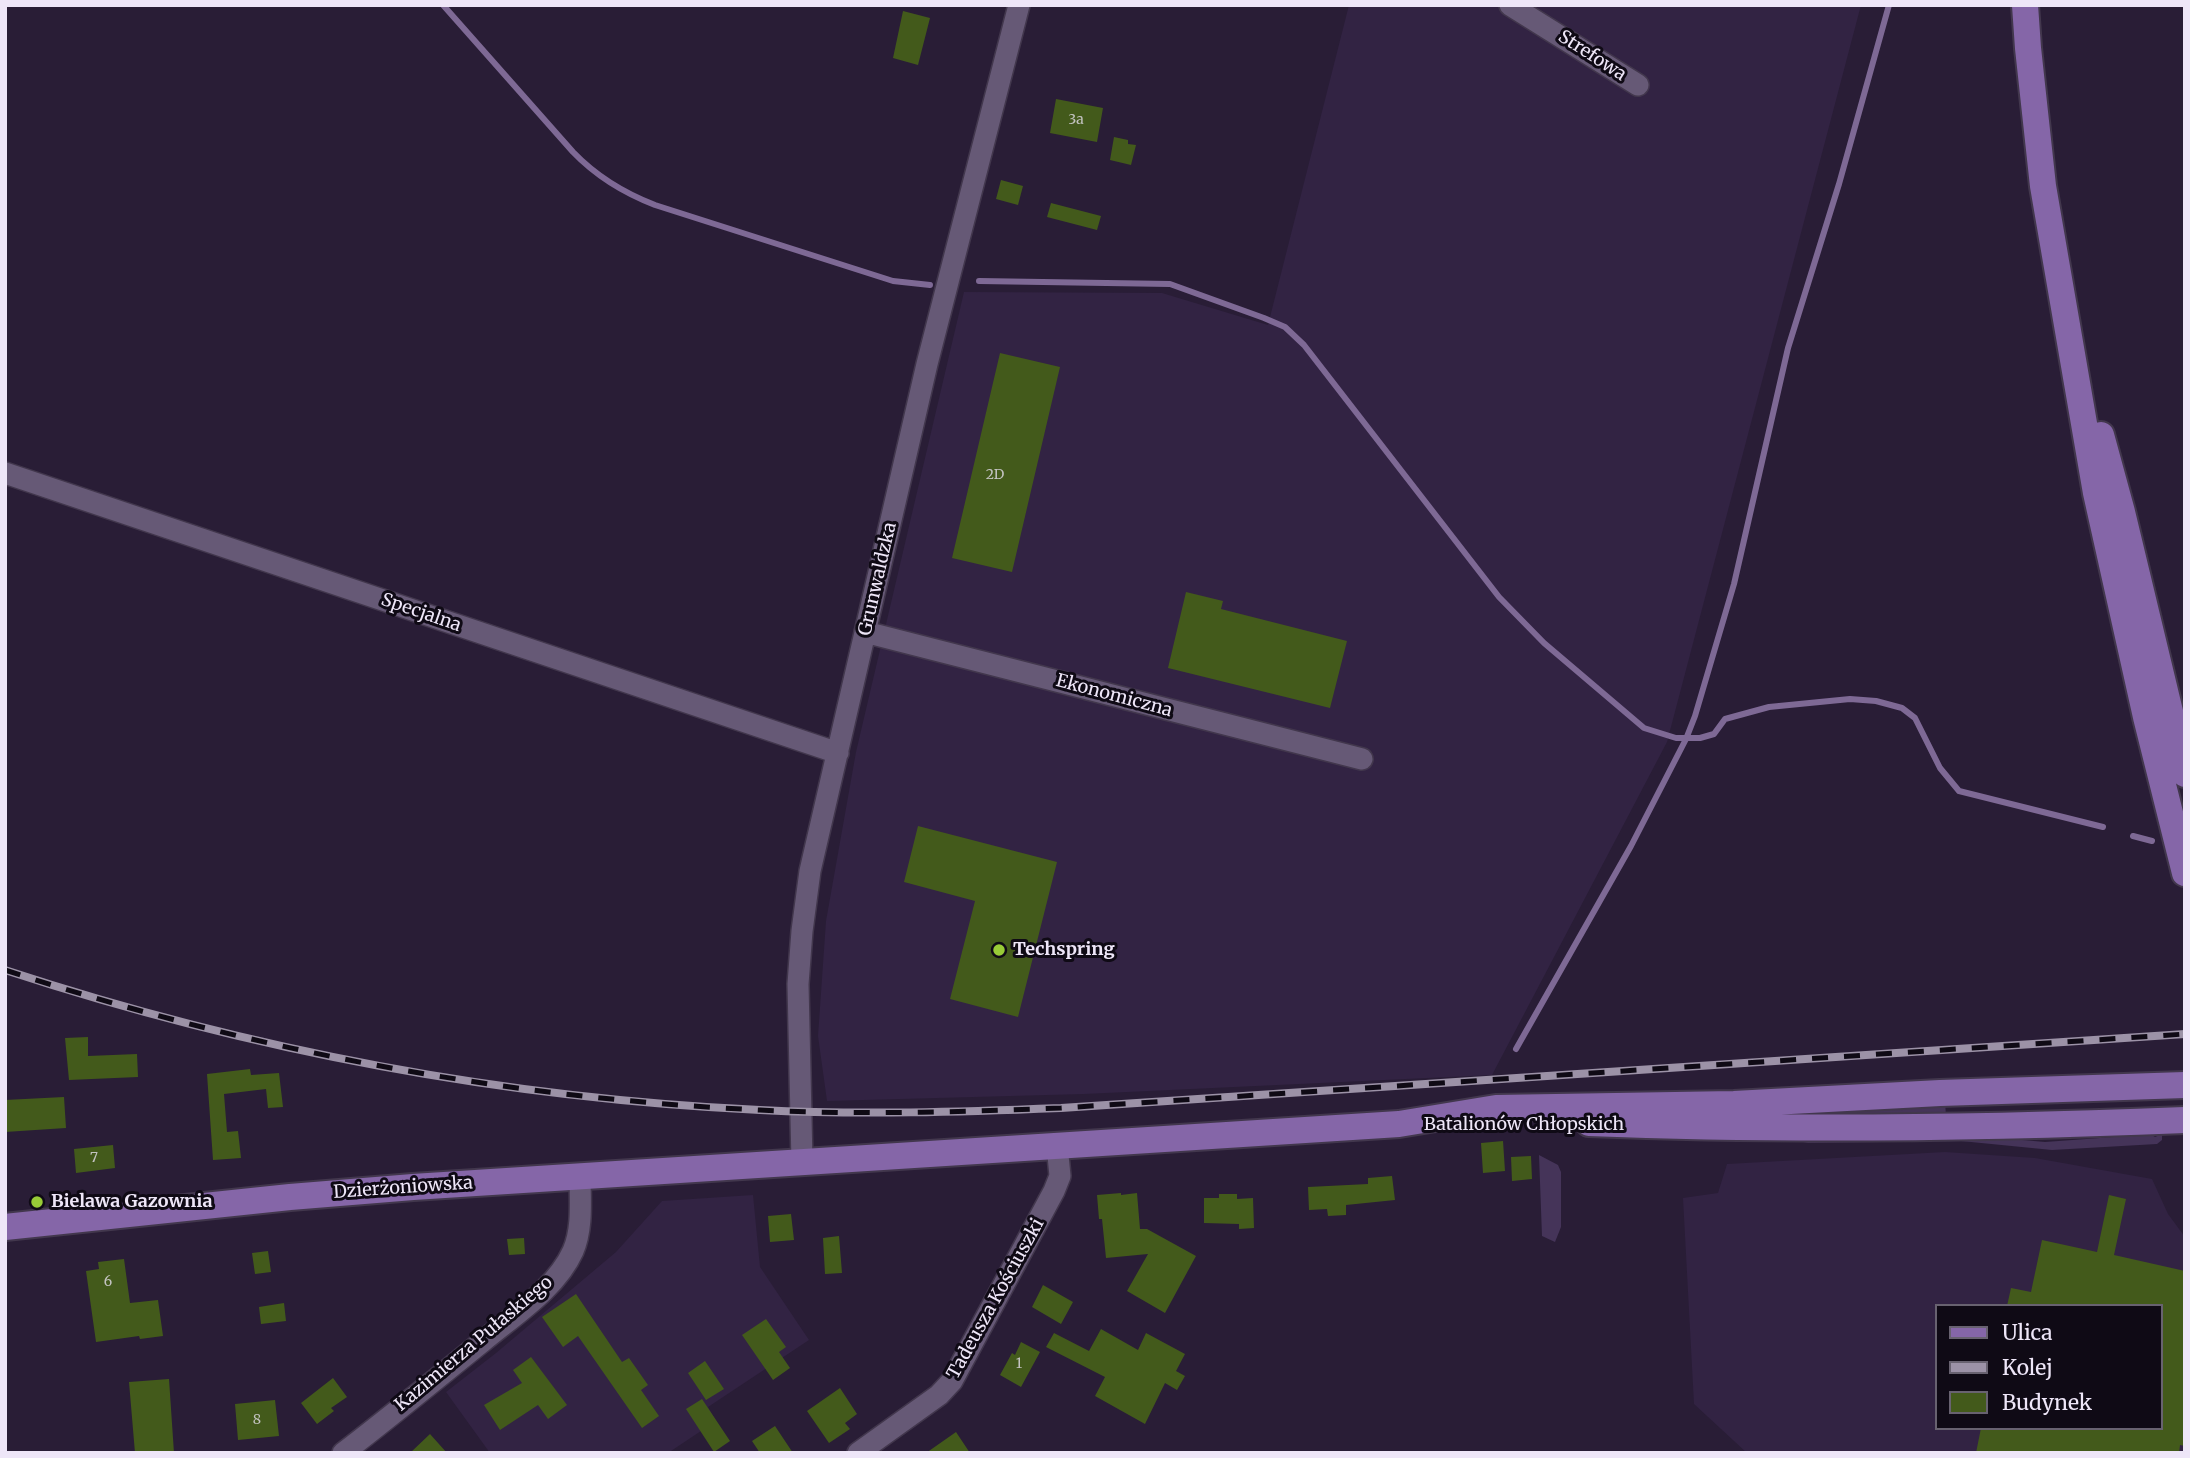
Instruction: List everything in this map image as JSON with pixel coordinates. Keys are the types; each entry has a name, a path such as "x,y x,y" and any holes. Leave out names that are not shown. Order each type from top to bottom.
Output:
{"main road":[{"path":"2025,5 2043,186 2096,493 2146,717 2185,873"},
{"path":"2066,312 2122,512 2185,774"},
{"name":"Batalionów Chłopskich","path":"1399,1124 1496,1108 1734,1104 2185,1085"},
{"name":"Batalionów Chłopskich","path":"1399,1124 1447,1128 1559,1122 1843,1129 2185,1120"},
{"name":"Dzierżoniowska","path":"5,1227 290,1197 802,1161 1399,1124"}],"street":[{"name":"Grunwaldzka","path":"802,1161 799,957 810,871 927,364 1019,5"},
{"name":"Strefowa","path":"1510,5 1638,85"},
{"name":"Specjalna","path":"5,473 838,753"},
{"name":"Ekonomiczna","path":"865,632 1362,760"},
{"name":"Tadeusza Kościuszki","path":"858,1453 939,1395 952,1381 1054,1191 1060,1176 1057,1145"},
{"name":"Kazimierza Pułaskiego","path":"343,1453 521,1310 555,1277 576,1241 580,1215 580,1176"}],"shaded area":[{"path":"1349,5 1861,5 1667,742 1492,1075 1084,1094 827,1101 818,1036 826,921 856,752 964,292 1162,293 1268,325"},
{"path":"1945,1102 1946,1116 1847,1116 1844,1111"},
{"path":"2162,1134 2162,1140 2157,1144 2052,1150 1961,1141 1803,1143 1844,1135 1989,1137 2045,1142 2141,1135 2155,1137"},
{"path":"1945,1152 2035,1158 2152,1179 2168,1214 2185,1237 2185,1453 1747,1453 1694,1404 1683,1198 1718,1193 1727,1164"},
{"path":"1539,1155 1558,1165 1561,1172 1561,1227 1555,1242 1542,1236"},
{"path":"753,1195 760,1267 809,1340 708,1407 716,1421 668,1453 490,1453 446,1392 616,1252 662,1201"}],"building":[{"path":"903,11 930,18 918,65 893,58"},
{"path":"1056,99 1103,108 1097,142 1050,133"},
{"path":"1114,137 1136,145 1131,165 1110,160"},
{"path":"1001,180 1023,186 1018,205 996,199"},
{"path":"1051,203 1101,216 1097,230 1047,217"},
{"path":"1000,353 1060,367 1012,572 952,558"},
{"path":"1186,592 1223,601 1221,609 1347,641 1330,708 1168,668"},
{"name":"Techspring","path":"918,826 1057,862 1018,1017 950,999 975,901 904,882"},
{"path":"88,1037 88,1056 137,1054 138,1077 69,1080 65,1038"},
{"path":"250,1069 251,1075 279,1073 283,1107 268,1108 266,1089 224,1094 227,1132 238,1131 241,1158 213,1160 207,1074"},
{"path":"64,1097 66,1128 5,1132 5,1100"},
{"path":"1503,1141 1505,1171 1483,1173 1481,1143"},
{"path":"113,1145 115,1168 76,1173 74,1149"},
{"path":"1531,1156 1532,1179 1512,1181 1511,1157"},
{"path":"1392,1176 1395,1200 1346,1205 1346,1215 1328,1216 1327,1209 1309,1210 1308,1187 1368,1184 1368,1178"},
{"path":"1137,1193 1140,1229 1147,1229 1196,1256 1165,1313 1127,1291 1148,1254 1106,1258 1097,1195"},
{"path":"1219,1194 1237,1194 1237,1199 1253,1198 1254,1228 1239,1229 1239,1224 1204,1223 1204,1198 1219,1198"},
{"path":"2109,1195 2126,1199 2114,1255 2185,1271 2185,1446 2180,1445 2179,1453 1976,1453 1981,1430 2162,1430 2162,1304 2007,1304 2011,1288 2031,1292 2042,1240 2097,1252"},
{"path":"791,1214 794,1240 770,1242 768,1216"},
{"path":"839,1236 842,1273 825,1274 823,1238"},
{"path":"524,1238 525,1254 509,1255 507,1239"},
{"path":"268,1251 271,1272 255,1274 252,1253"},
{"path":"124,1259 130,1303 158,1300 163,1336 140,1339 139,1336 96,1342 86,1271 99,1269 98,1262"},
{"path":"1043,1285 1073,1302 1061,1324 1032,1307"},
{"path":"576,1294 622,1362 629,1358 648,1385 641,1390 659,1416 642,1428 578,1336 563,1347 542,1317"},
{"path":"284,1303 286,1321 261,1324 259,1307"},
{"path":"766,1319 786,1347 779,1352 790,1368 773,1380 742,1335"},
{"path":"1101,1329 1138,1350 1146,1333 1185,1354 1176,1371 1185,1376 1177,1390 1165,1383 1145,1424 1095,1396 1105,1377 1046,1347 1054,1333 1089,1351"},
{"path":"1021,1342 1040,1352 1021,1387 1000,1375"},
{"path":"531,1357 567,1405 548,1419 538,1405 500,1430 484,1405 522,1383 513,1370"},
{"path":"705,1361 724,1389 706,1400 688,1373"},
{"path":"333,1378 347,1397 331,1408 334,1411 317,1424 301,1403"},
{"path":"169,1379 174,1453 135,1453 129,1382"},
{"path":"840,1388 857,1414 845,1423 850,1429 829,1443 807,1411"},
{"path":"702,1399 730,1441 714,1452 686,1409"},
{"path":"275,1400 279,1436 238,1440 235,1404"},
{"path":"775,1426 793,1453 760,1453 752,1441"},
{"path":"956,1432 970,1453 926,1453"},
{"path":"430,1434 447,1453 410,1453"}],"waterway":[{"path":"443,5 573,152 591,169 621,189 655,205 893,281 930,285"},
{"path":"1516,1049 1631,846 1695,716 1734,584 1788,348 1839,184 1889,5"},
{"path":"979,281 1170,284 1285,327 1304,345 1499,597 1544,643 1644,728 1676,738 1700,738 1714,734 1725,719 1769,707 1850,699 1876,701 1902,708 1915,718 1940,768 1959,791 2103,827"},
{"path":"2133,836 2152,841"}],"railway":[{"path":"5,970 190,1024 378,1066 568,1094 664,1104 798,1112 1061,1108 2185,1034"}],"place":[{"name":"Techspring","path":"999,950"},
{"name":"Bielawa Gazownia","path":"37,1202"}]}
